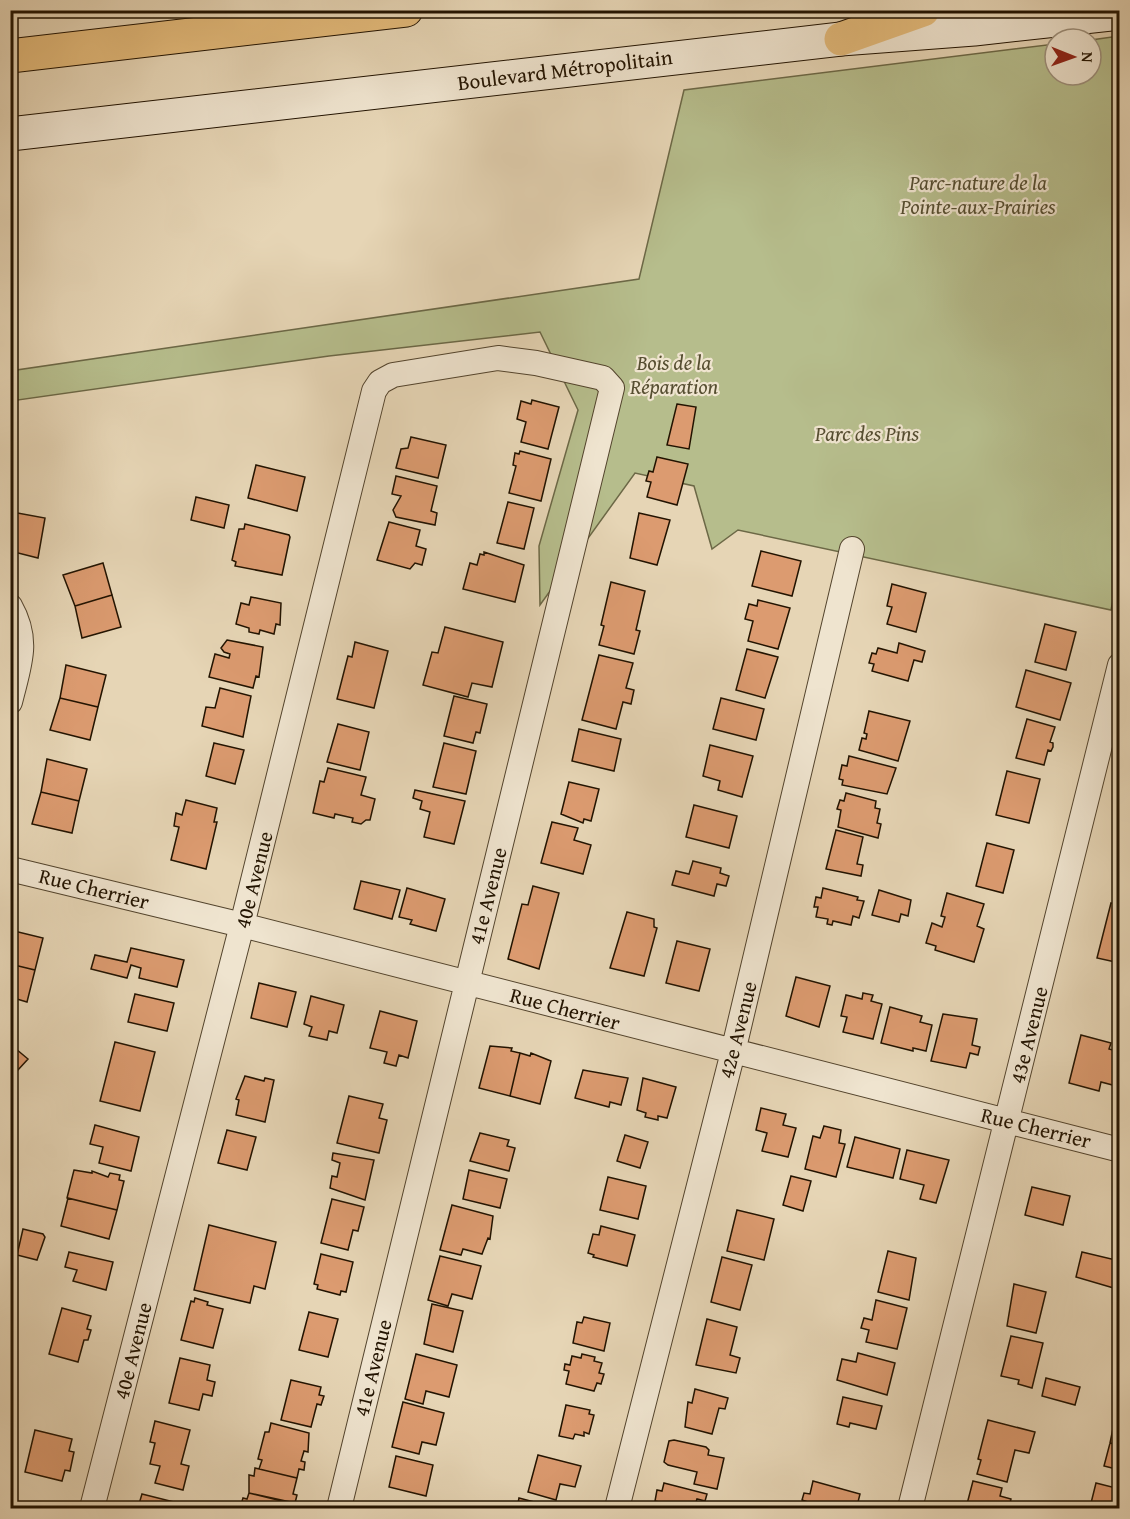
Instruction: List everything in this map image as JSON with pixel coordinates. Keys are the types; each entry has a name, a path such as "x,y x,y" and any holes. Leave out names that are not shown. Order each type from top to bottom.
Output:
{"highway":[{"path":"10,56 406,10"},
{"path":"841,39 923,10"}],"main road":[{"name":"Boulevard Métropolitain","path":"10,134 841,39 974,29 1119,12"}],"street":[{"name":"40e Avenue","path":"92,1509 242,925 374,391 380,382 393,375 511,358"},
{"name":"41e Avenue","path":"339,1509 612,388 603,378 511,358"},
{"name":"42e Avenue","path":"617,1509 733,1052 852,549"},
{"path":"10,606 21,624 23,651 10,702"},
{"name":"43e Avenue","path":"910,1509 1119,665"},
{"name":"Rue Cherrier","path":"10,869 242,925 1119,1149"}],"green space":[{"path":"1119,36 1120,569 1111,610 738,530 712,549 694,486 635,473 540,605 539,546 578,410 540,332 329,356 11,401 10,371 639,279 684,90 1043,45 1043,87 1103,87 1103,38"}],"building":[{"path":"532,400 559,407 548,449 521,442 526,422 517,419 521,401 531,404"},
{"path":"677,404 696,407 689,449 667,445"},
{"path":"411,437 446,445 438,478 396,468 401,449 408,448"},
{"path":"520,451 551,459 541,501 509,493 516,466 513,465 515,453 519,454"},
{"path":"657,457 688,464 677,505 647,497 651,482 646,481 649,471 653,472"},
{"path":"256,465 305,477 297,511 248,498"},
{"path":"396,476 437,486 431,511 437,513 435,525 396,517 393,510 401,496 392,494"},
{"path":"196,497 229,505 224,528 191,520"},
{"path":"508,502 534,508 524,549 497,543"},
{"path":"12,512 45,518 38,558 10,551"},
{"path":"639,513 670,520 657,565 630,558"},
{"path":"389,522 420,530 416,546 426,549 422,565 415,563 410,569 377,560"},
{"path":"245,524 289,535 282,575 235,566 236,562 232,560 239,529 244,529"},
{"path":"761,551 801,561 792,596 752,586"},
{"path":"484,552 524,565 515,602 463,589 470,563 477,565 480,554 484,555"},
{"path":"103,563 112,595 75,606 63,575"},
{"path":"611,582 645,591 636,630 640,631 634,654 599,645"},
{"path":"892,584 926,593 916,632 887,624 892,607 887,606"},
{"path":"112,595 121,627 82,638 75,606"},
{"path":"251,597 281,603 280,625 276,624 274,634 260,630 259,634 249,632 249,628 236,624 241,603 249,605"},
{"path":"758,600 790,608 778,649 748,641 753,621 745,619 749,604 757,606"},
{"path":"1045,624 1076,632 1066,670 1035,662"},
{"path":"445,627 503,642 492,687 472,683 468,697 423,685 432,652 438,653"},
{"path":"227,640 263,647 259,677 256,676 253,688 209,677 215,654 229,658 230,654 221,648"},
{"path":"355,642 388,651 374,708 337,699 348,656 352,657"},
{"path":"899,643 925,651 922,662 914,660 908,681 872,671 874,664 869,663 872,653 876,654 878,648 897,653"},
{"path":"747,649 778,657 765,698 736,690"},
{"path":"599,655 633,663 626,688 634,690 631,704 623,702 616,729 582,720"},
{"path":"66,665 106,675 98,707 60,698"},
{"path":"1026,670 1071,683 1060,720 1016,707"},
{"path":"220,688 251,696 243,737 202,726 206,707 215,708"},
{"path":"454,696 487,704 480,733 476,732 473,743 444,736"},
{"path":"60,698 98,707 90,740 50,730"},
{"path":"721,698 764,709 756,740 713,729"},
{"path":"869,711 910,721 898,761 859,750 862,738 866,739 867,734 864,733"},
{"path":"1027,719 1055,727 1050,742 1053,743 1053,747 1051,751 1048,750 1044,765 1016,758"},
{"path":"338,724 369,732 360,770 327,762"},
{"path":"579,729 621,739 614,771 572,761"},
{"path":"214,743 244,750 235,784 206,776"},
{"path":"444,743 476,751 466,794 433,787"},
{"path":"710,745 753,756 742,797 718,790 720,781 703,776"},
{"path":"849,756 896,768 887,794 842,785 843,780 839,779 842,765 847,766"},
{"path":"47,759 87,769 79,801 41,792"},
{"path":"328,768 366,777 361,795 375,799 370,820 361,824 352,822 353,818 335,814 334,818 313,813 320,781 324,782"},
{"path":"1007,771 1040,779 1029,823 996,815"},
{"path":"569,782 599,789 591,821 584,819 583,823 561,814"},
{"path":"415,790 465,801 454,844 424,837 430,812 420,809 422,801 413,798"},
{"path":"41,792 79,801 72,833 32,824"},
{"path":"846,793 876,801 875,808 880,809 877,823 881,824 878,838 838,827 841,810 837,809 840,800 844,801"},
{"path":"186,800 217,808 214,822 217,822 206,869 171,860 179,827 174,826 176,813 182,815"},
{"path":"694,805 737,816 729,848 686,837"},
{"path":"552,822 578,828 574,840 591,845 583,874 541,863"},
{"path":"836,830 863,837 857,864 863,865 861,876 826,869"},
{"path":"987,843 1014,850 1003,893 976,886"},
{"path":"693,861 721,868 720,873 729,876 726,886 717,884 714,896 672,885 676,871 689,874"},
{"path":"361,881 400,890 392,919 354,909"},
{"path":"533,886 559,893 539,969 508,959 522,904 528,905"},
{"path":"407,888 445,899 436,931 410,924 412,920 399,917"},
{"path":"823,888 858,897 857,900 864,901 859,918 853,916 851,925 833,921 832,925 827,924 828,919 816,917 818,907 814,907 816,897 821,898"},
{"path":"879,890 911,900 908,916 901,914 899,922 872,915"},
{"path":"947,893 984,904 977,926 984,929 974,962 935,950 936,946 926,943 932,923 942,927 945,917 941,916"},
{"path":"1111,903 1120,905 1120,963 1097,958"},
{"path":"627,912 654,919 654,927 657,928 644,976 610,968"},
{"path":"10,930 43,938 35,970 10,964"},
{"path":"677,941 710,949 699,991 666,983"},
{"path":"131,948 184,960 177,987 139,978 141,968 131,965 127,978 91,969 95,955 127,962"},
{"path":"10,964 35,970 27,1002 10,997"},
{"path":"796,977 830,986 819,1027 786,1016"},
{"path":"259,983 296,992 287,1027 251,1018"},
{"path":"863,993 873,995 871,1001 882,1004 873,1039 843,1032 847,1017 841,1016 846,995 862,999"},
{"path":"135,994 174,1003 167,1031 128,1022"},
{"path":"311,996 344,1005 337,1033 329,1031 327,1040 309,1036 312,1027 304,1024"},
{"path":"890,1007 922,1016 920,1022 932,1025 926,1051 913,1048 913,1051 881,1043"},
{"path":"380,1011 417,1021 408,1058 399,1055 396,1066 384,1063 387,1052 370,1048"},
{"path":"943,1014 977,1019 972,1045 980,1047 978,1055 970,1053 966,1068 931,1061"},
{"path":"1081,1035 1111,1043 1109,1049 1120,1052 1120,1087 1101,1082 1099,1091 1069,1083"},
{"path":"115,1042 155,1052 140,1111 100,1101"},
{"path":"10,1044 28,1059 17,1071 14,1069 10,1073"},
{"path":"490,1046 512,1048 511,1051 520,1053 510,1096 479,1088"},
{"path":"520,1053 530,1056 531,1053 551,1061 540,1104 510,1096"},
{"path":"583,1070 628,1078 621,1105 610,1102 609,1107 575,1098"},
{"path":"245,1076 264,1081 265,1078 274,1080 265,1122 236,1115 239,1100 236,1099"},
{"path":"643,1078 676,1087 667,1118 658,1116 658,1120 645,1117 646,1113 637,1110"},
{"path":"349,1096 383,1104 379,1118 387,1120 379,1153 337,1143"},
{"path":"761,1108 786,1114 783,1125 796,1128 788,1157 762,1151 767,1133 756,1130"},
{"path":"95,1125 139,1137 131,1171 99,1163 103,1147 90,1144"},
{"path":"824,1126 841,1130 839,1143 845,1144 836,1177 805,1169 813,1136 820,1138"},
{"path":"227,1130 256,1137 247,1170 218,1163"},
{"path":"480,1133 509,1140 507,1146 515,1148 509,1171 470,1161"},
{"path":"625,1135 648,1142 640,1168 617,1161"},
{"path":"855,1137 900,1149 893,1178 847,1167"},
{"path":"907,1150 949,1160 936,1203 920,1199 924,1185 900,1179"},
{"path":"333,1153 374,1160 365,1200 330,1188 332,1176 337,1177 340,1163 332,1160"},
{"path":"74,1170 92,1173 92,1171 108,1177 110,1173 120,1175 119,1180 124,1181 117,1210 67,1198"},
{"path":"469,1170 507,1179 500,1208 463,1199"},
{"path":"791,1176 811,1181 803,1211 783,1205"},
{"path":"608,1177 646,1186 638,1219 600,1210"},
{"path":"1032,1187 1070,1196 1063,1225 1025,1215"},
{"path":"68,1198 117,1210 109,1239 61,1226"},
{"path":"332,1199 364,1207 358,1231 353,1230 348,1250 321,1243"},
{"path":"452,1205 493,1216 490,1239 488,1238 482,1254 463,1249 461,1255 440,1250"},
{"path":"737,1210 774,1219 764,1260 727,1251"},
{"path":"209,1225 276,1242 265,1289 254,1286 250,1303 194,1290"},
{"path":"601,1226 635,1235 627,1266 593,1257 594,1255 588,1253 593,1234 599,1235"},
{"path":"23,1229 43,1234 45,1237 37,1260 17,1255"},
{"path":"888,1251 916,1258 909,1300 878,1292"},
{"path":"69,1252 113,1262 106,1290 73,1281 77,1270 65,1267"},
{"path":"1082,1252 1120,1261 1117,1289 1076,1277"},
{"path":"321,1254 353,1262 346,1292 341,1291 340,1295 317,1289 318,1285 314,1284"},
{"path":"440,1256 481,1266 472,1299 452,1294 448,1306 428,1300"},
{"path":"722,1257 752,1265 740,1310 711,1302"},
{"path":"1014,1284 1046,1292 1036,1333 1007,1326"},
{"path":"195,1298 208,1302 207,1305 223,1309 213,1348 181,1340 191,1301 194,1302"},
{"path":"876,1300 907,1308 897,1349 866,1342 869,1330 861,1328 864,1318 872,1320"},
{"path":"432,1304 463,1311 453,1352 424,1344"},
{"path":"62,1308 91,1316 87,1329 91,1330 88,1340 84,1340 78,1362 49,1354"},
{"path":"309,1312 338,1319 328,1357 299,1350"},
{"path":"584,1317 610,1323 604,1351 573,1343 577,1322 582,1323"},
{"path":"707,1319 737,1327 730,1355 740,1358 736,1373 696,1365"},
{"path":"1011,1336 1043,1343 1032,1388 1018,1384 1019,1380 1001,1376"},
{"path":"858,1353 895,1363 887,1395 837,1380 842,1359 856,1362"},
{"path":"416,1354 457,1365 449,1397 426,1391 423,1404 405,1399"},
{"path":"582,1354 595,1357 594,1361 602,1363 599,1373 604,1374 601,1384 597,1383 594,1391 566,1384 569,1371 564,1370 565,1364 570,1365 572,1356 581,1358"},
{"path":"180,1358 210,1365 207,1380 215,1382 212,1396 203,1394 199,1410 169,1403"},
{"path":"1046,1378 1080,1387 1075,1405 1042,1396"},
{"path":"291,1380 321,1387 319,1395 324,1396 321,1405 317,1404 311,1427 281,1420"},
{"path":"695,1389 728,1398 725,1409 719,1408 712,1434 685,1427 688,1402 692,1403"},
{"path":"843,1397 882,1406 876,1429 850,1423 849,1427 837,1424"},
{"path":"403,1402 444,1413 436,1445 422,1442 419,1454 392,1447"},
{"path":"566,1405 590,1410 589,1414 594,1415 589,1434 584,1432 584,1436 575,1434 573,1439 559,1436"},
{"path":"1115,1419 1120,1420 1120,1445 1110,1443"},
{"path":"988,1420 1035,1432 1029,1453 1015,1450 1007,1482 977,1474 981,1460 978,1459"},
{"path":"155,1421 190,1430 181,1464 189,1466 183,1490 155,1483 160,1466 150,1464 155,1443 150,1442"},
{"path":"271,1423 309,1433 308,1452 304,1451 301,1461 305,1462 304,1470 299,1469 297,1478 259,1469 262,1460 258,1459 265,1432 269,1432"},
{"path":"35,1430 72,1439 69,1451 74,1452 70,1471 65,1470 62,1481 25,1472"},
{"path":"669,1441 706,1447 709,1450 708,1455 724,1458 717,1489 694,1484 697,1472 664,1462"},
{"path":"1110,1443 1120,1445 1120,1470 1104,1466"},
{"path":"538,1455 581,1466 575,1487 560,1484 556,1500 528,1492"},
{"path":"396,1456 433,1465 426,1496 389,1487"},
{"path":"255,1468 297,1478 293,1494 297,1495 295,1503 249,1493 249,1475 254,1476"},
{"path":"813,1481 860,1494 857,1506 862,1508 806,1508 808,1502 802,1500 804,1493 810,1494"},
{"path":"973,1481 1002,1488 1000,1496 1011,1499 1009,1507 998,1504 997,1508 962,1508 963,1503 967,1504"},
{"path":"664,1483 707,1494 705,1501 697,1499 694,1508 657,1508 659,1502 655,1501 657,1490 662,1491"},
{"path":"1096,1483 1120,1489 1120,1508 1090,1507"},
{"path":"249,1493 290,1503 293,1508 240,1508 243,1498 247,1499"},
{"path":"142,1494 186,1505 185,1508 132,1508 134,1502 139,1504"},
{"path":"519,1498 557,1508 517,1508"}],"park label":[{"name":"Parc-nature de la Pointe-aux-Prairies","path":"978,195"},
{"name":"Bois de la Réparation","path":"674,375"},
{"name":"Parc des Pins","path":"867,434"}]}
